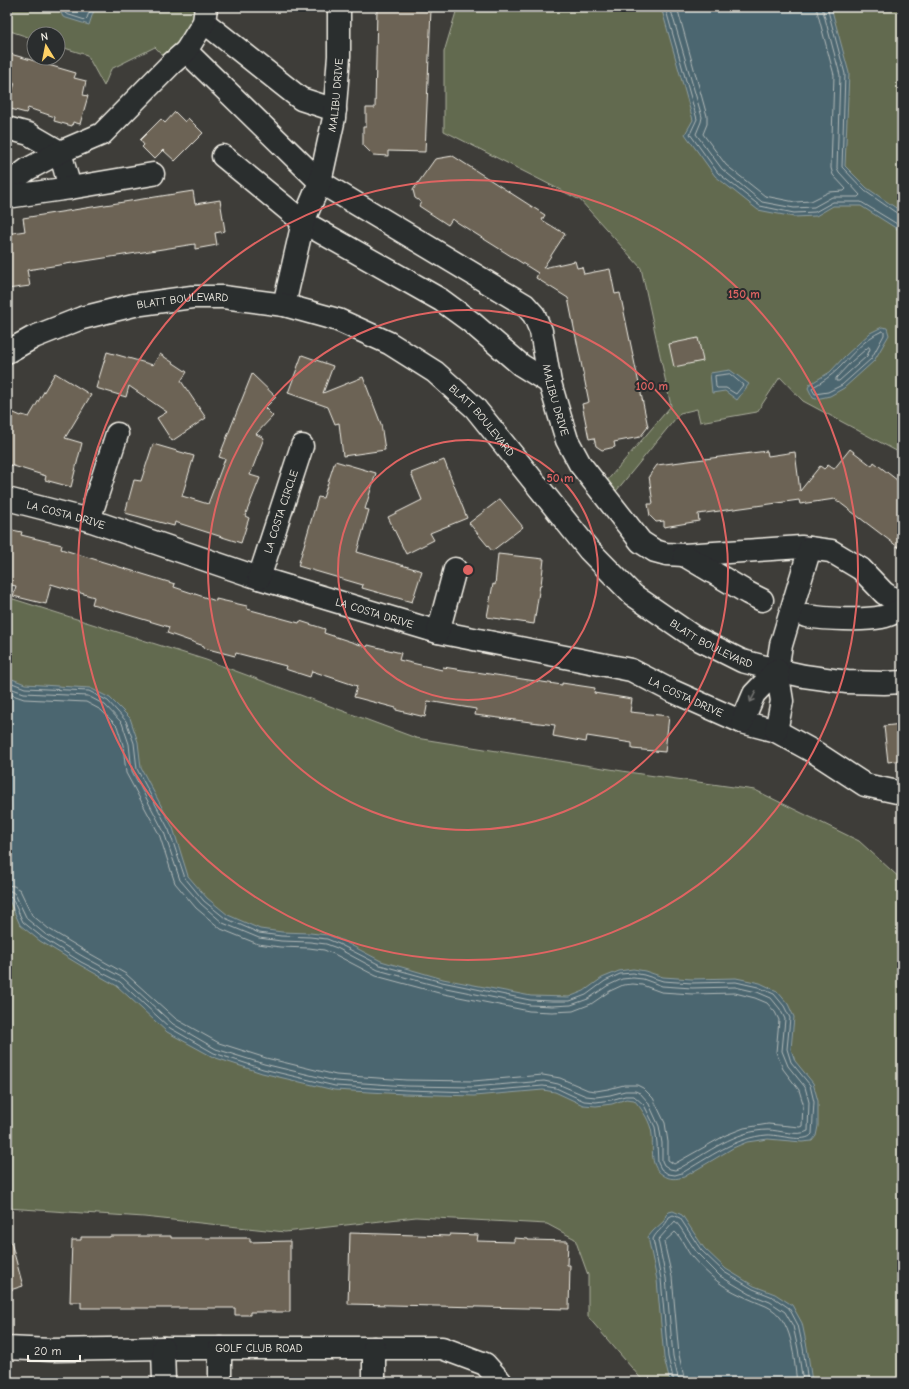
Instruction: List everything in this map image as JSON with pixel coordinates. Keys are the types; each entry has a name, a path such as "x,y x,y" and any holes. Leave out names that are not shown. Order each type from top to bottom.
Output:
{"street":[{"name":"MALIBU DRIVE","path":"284,305 302,222 320,182 334,118 339,56 339,7"},
{"path":"7,185 28,169 60,152 102,134 171,64 186,51 205,14 301,99 335,110"},
{"path":"186,51 320,182"},
{"path":"7,128 29,134 60,152 70,188"},
{"path":"223,156 302,222 441,300 471,322 521,365 550,383"},
{"path":"7,197 153,174"},
{"name":"MALIBU DRIVE","path":"320,182 525,304 534,315 541,331 550,383 567,440 580,464 641,542 655,551 666,554 684,555 781,548 810,548 831,551 860,569 884,593 902,606"},
{"name":"BLATT BOULEVARD","path":"7,352 34,337 82,318 134,305 192,298 223,297 284,305 338,320 389,343 435,372 475,408 589,550 633,595 694,638 742,661 804,676 847,682 902,682"},
{"path":"89,520 117,434"},
{"name":"LA COSTA CIRCLE","path":"259,578 302,446"},
{"name":"LA COSTA DRIVE","path":"7,499 89,520 259,578 438,632 631,670 670,690 742,722 776,731 816,753 865,786 902,793"},
{"path":"776,731 782,701 777,670 781,645 810,548"},
{"path":"684,555 762,600"},
{"path":"438,632 455,569"},
{"path":"806,616 822,618 870,619 883,617 902,609"},
{"path":"742,722 754,694 777,670"},
{"name":"GOLF CLUB ROAD","path":"7,1348 51,1358 163,1348 442,1348 485,1364 499,1381"},
{"path":"163,1348 164,1382"},
{"path":"220,1348 220,1382"},
{"path":"374,1348 374,1382"}],"green space":[{"path":"7,7 206,7 171,64 155,47 111,69 104,86 87,55 66,48 66,26 26,26 26,36 7,30"},
{"path":"454,7 902,7 902,454 803,401 780,377 757,412 700,422 697,409 680,413 608,501 599,490 671,406 641,268 580,200 444,131 444,52 456,12"},
{"path":"7,597 206,660 416,738 641,774 755,790 859,841 902,880 902,1382 644,1382 588,1317 588,1275 575,1239 547,1224 416,1217 285,1232 144,1217 7,1208"}],"water":[{"path":"58,7 95,7 89,25 63,17"},
{"path":"661,7 831,7 849,73 845,166 867,188 902,212 902,232 861,206 833,206 816,216 794,217 758,210 715,176 685,134 693,120"},
{"path":"882,327 887,328 889,335 874,361 844,388 830,396 816,399 813,398 808,388 810,384 830,372 870,333"},
{"path":"730,370 749,384 737,400 725,391 712,393 710,373"},
{"path":"7,677 25,684 90,688 110,698 130,718 138,742 141,768 173,828 188,876 207,898 228,915 260,929 328,935 341,940 381,961 443,979 531,996 569,997 584,991 602,978 619,971 633,969 663,977 692,979 736,978 760,983 777,991 788,1004 794,1017 791,1049 795,1061 813,1083 818,1101 818,1126 816,1136 812,1141 802,1142 768,1139 747,1142 733,1148 684,1177 676,1179 666,1177 658,1171 655,1166 652,1154 651,1129 644,1113 634,1100 626,1099 612,1104 596,1106 583,1105 555,1092 543,1090 474,1096 334,1090 262,1073 213,1057 167,1032 117,986 40,941 20,925 9,900 7,890"},
{"path":"673,1211 682,1215 704,1248 726,1269 754,1286 775,1294 792,1305 802,1323 812,1382 670,1382 664,1358 657,1280 648,1237 664,1221 666,1215"}],"building":[{"path":"377,7 426,7 431,9 425,152 388,151 388,156 373,155 363,145 363,127 366,127 366,108 375,108"},
{"path":"7,53 26,59 26,66 52,66 76,73 74,78 86,81 83,95 88,96 80,124 73,122 72,126 54,121 55,117 28,108 26,113 7,108 15,83 7,81"},
{"path":"175,112 185,122 188,118 203,133 175,161 163,150 154,159 142,147 144,145 140,140 161,119 165,123"},
{"path":"453,156 545,215 542,220 565,234 543,268 575,261 577,268 582,267 584,274 610,269 615,294 620,293 648,427 640,437 614,442 615,447 602,450 596,446 594,438 589,439 582,404 589,402 568,298 536,278 538,273 452,219 448,225 419,206 421,202 415,198 413,190 435,159"},
{"path":"193,191 195,204 220,200 225,231 215,233 217,245 195,249 195,244 27,270 30,286 7,289 7,234 25,231 23,218"},
{"path":"698,338 703,361 674,367 669,344"},
{"path":"107,352 153,365 160,354 187,372 181,381 206,418 172,441 157,418 167,412 129,386 126,397 96,388"},
{"path":"302,355 333,366 323,393 363,377 381,424 385,450 343,456 339,423 335,424 328,407 288,393"},
{"path":"55,373 91,395 65,438 82,443 71,487 45,480 46,476 7,464 7,410 21,416 29,417"},
{"path":"252,374 276,397 265,408 273,416 256,434 264,438 250,475 260,478 245,516 249,518 241,543 175,522 174,526 125,513 134,480 141,481 153,444 194,456 182,496 208,504 225,459 219,457"},
{"path":"850,449 872,466 874,462 902,484 902,550 835,499 800,504 799,500 698,514 699,521 664,527 664,521 656,522 650,516 648,504 653,504 649,476 657,465 767,451 768,456 795,452 800,491 820,466 824,469 828,465 834,469"},
{"path":"444,460 467,518 430,533 434,540 406,554 388,517 422,500 411,473"},
{"path":"335,461 376,473 365,509 369,510 357,552 422,571 412,602 362,588 363,585 298,566 318,497 323,498"},
{"path":"500,499 523,527 492,551 469,523"},
{"path":"7,529 22,532 21,535 62,545 61,549 175,584 174,587 216,601 216,599 247,606 247,609 299,623 300,621 325,629 324,633 367,647 368,645 401,653 399,660 442,670 443,667 562,685 562,683 595,688 594,693 632,699 630,712 669,716 665,752 632,749 632,743 587,736 586,742 553,736 555,725 475,715 476,709 428,701 425,717 354,697 357,686 312,671 310,677 285,669 286,666 236,653 235,656 204,648 204,646 167,633 169,627 92,604 94,597 51,584 46,604 13,596 16,586 7,584"},
{"path":"498,554 544,559 534,624 487,617 493,584 495,585"},
{"path":"902,724 902,760 888,762 884,726"},
{"path":"350,1233 449,1236 450,1234 478,1235 477,1241 514,1242 514,1238 528,1240 568,1241 567,1265 570,1265 569,1309 348,1304"},
{"path":"81,1237 250,1238 250,1242 290,1241 290,1312 250,1312 250,1315 235,1315 235,1308 81,1308 81,1302 70,1302 72,1240 81,1240"},
{"path":"11,1242 23,1286 7,1291 7,1243"}]}
